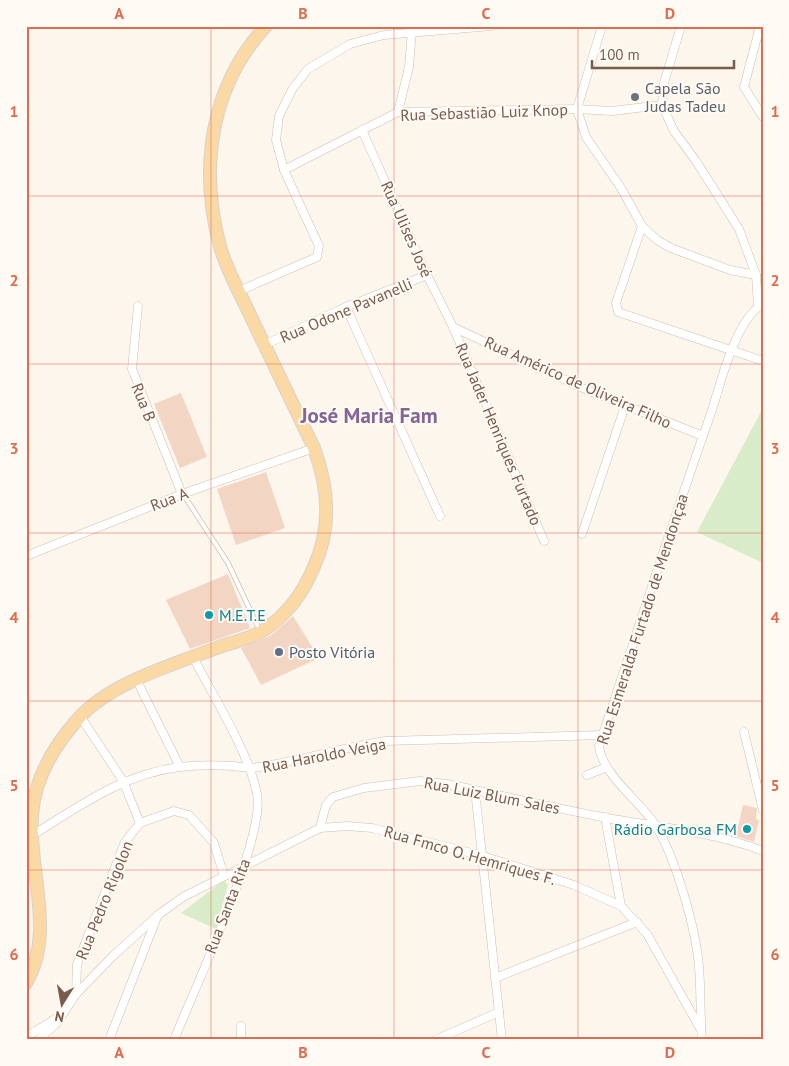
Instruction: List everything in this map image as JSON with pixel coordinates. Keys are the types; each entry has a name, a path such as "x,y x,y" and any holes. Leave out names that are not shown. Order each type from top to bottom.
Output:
{"main road":[{"path":"27,981 36,962 40,943 31,836 35,793 43,771 61,739 80,716 106,697 136,679 270,626 302,593 319,557 327,526 327,498 322,471 314,448 220,248 212,210 208,170 214,121 231,77 255,38 266,26"}],"street":[{"path":"239,291 317,257 320,246 284,170 276,140 279,116 293,88 308,69 350,44 384,35 425,28 491,26"},
{"path":"602,26 577,109 586,137 621,188 642,226 656,240 730,270 756,276"},
{"path":"681,26 664,83 662,105 674,131 696,161 739,229 756,276 761,310"},
{"path":"760,26 744,87 763,117"},
{"path":"398,112 409,67 412,31"},
{"name":"Rua Sebastião Luiz Knop","path":"284,170 398,112 577,109 612,111 662,105"},
{"name":"Rua Ulises José","path":"362,130 427,275 453,327"},
{"path":"642,226 616,308 618,312 763,361"},
{"name":"Rua Odone Pavanelli","path":"264,345 346,307 427,275"},
{"name":"Rua B","path":"138,306 132,369 182,494"},
{"path":"346,307 440,516"},
{"name":"Rua Esmeralda Furtado de Mendonçaa","path":"702,1040 700,967 696,940 676,876 656,826 607,767 600,755 599,746 733,351 748,317 761,310"},
{"name":"Rua Américo de Oliveira Filho","path":"453,327 625,406 703,436"},
{"name":"Rua Jader Henriques Furtado","path":"453,327 544,542"},
{"path":"582,534 625,406"},
{"name":"Rua A","path":"26,556 182,494 314,448"},
{"name":"Rua Santa Rita","path":"174,1040 242,869 258,808 250,769 193,657"},
{"path":"136,679 180,767"},
{"name":"Rua Pedro Rigolon","path":"76,994 77,964 125,842 140,823 123,781 80,716"},
{"path":"744,732 763,810"},
{"name":"Rua Haroldo Veiga","path":"31,836 98,794 123,781 180,767 232,766 250,769 359,745 386,741 603,735"},
{"path":"587,775 607,767"},
{"name":"Rua Luiz Blum Sales","path":"320,828 326,805 333,797 364,788 420,780 656,826 763,851"},
{"path":"475,790 502,1040"},
{"path":"140,823 174,811 188,815 214,842 224,876"},
{"path":"605,817 622,906"},
{"name":"Rua Fmco O. Hemriques F.","path":"38,1040 57,1023 76,994 130,940 158,915 183,897 242,869 320,828 347,826 372,828 483,856 574,884 622,906 647,934 701,1030"},
{"path":"109,1040 158,915"},
{"path":"495,978 637,922"},
{"path":"26,964 27,981"},
{"path":"435,1040 499,1012"},
{"path":"26,1037 64,1014"},
{"path":"241,1026 241,1040"}],"lane":[{"path":"182,494 228,564 260,631"}],"green space":[{"path":"763,408 763,563 697,532"},
{"path":"224,880 228,885 216,929 181,913"}],"building":[{"path":"181,393 207,457 180,468 154,404"},
{"path":"266,472 285,528 236,545 217,489"},
{"name":"M.E.T.E","path":"228,574 250,628 190,649 166,600"},
{"name":"Posto Vitória","path":"293,616 319,658 261,685 241,648 270,636"},
{"name":"Rádio Garbosa FM","path":"743,805 757,808 756,819 759,820 754,842 736,836"}],"place":[{"name":"Capela São Judas Tadeu","path":"635,97"},
{"name":"M.E.T.E","path":"209,615"},
{"name":"Posto Vitória","path":"279,652"},
{"name":"Rádio Garbosa FM","path":"747,829"}],"district":[{"name":"José Maria Fam","path":"369,416"}]}
